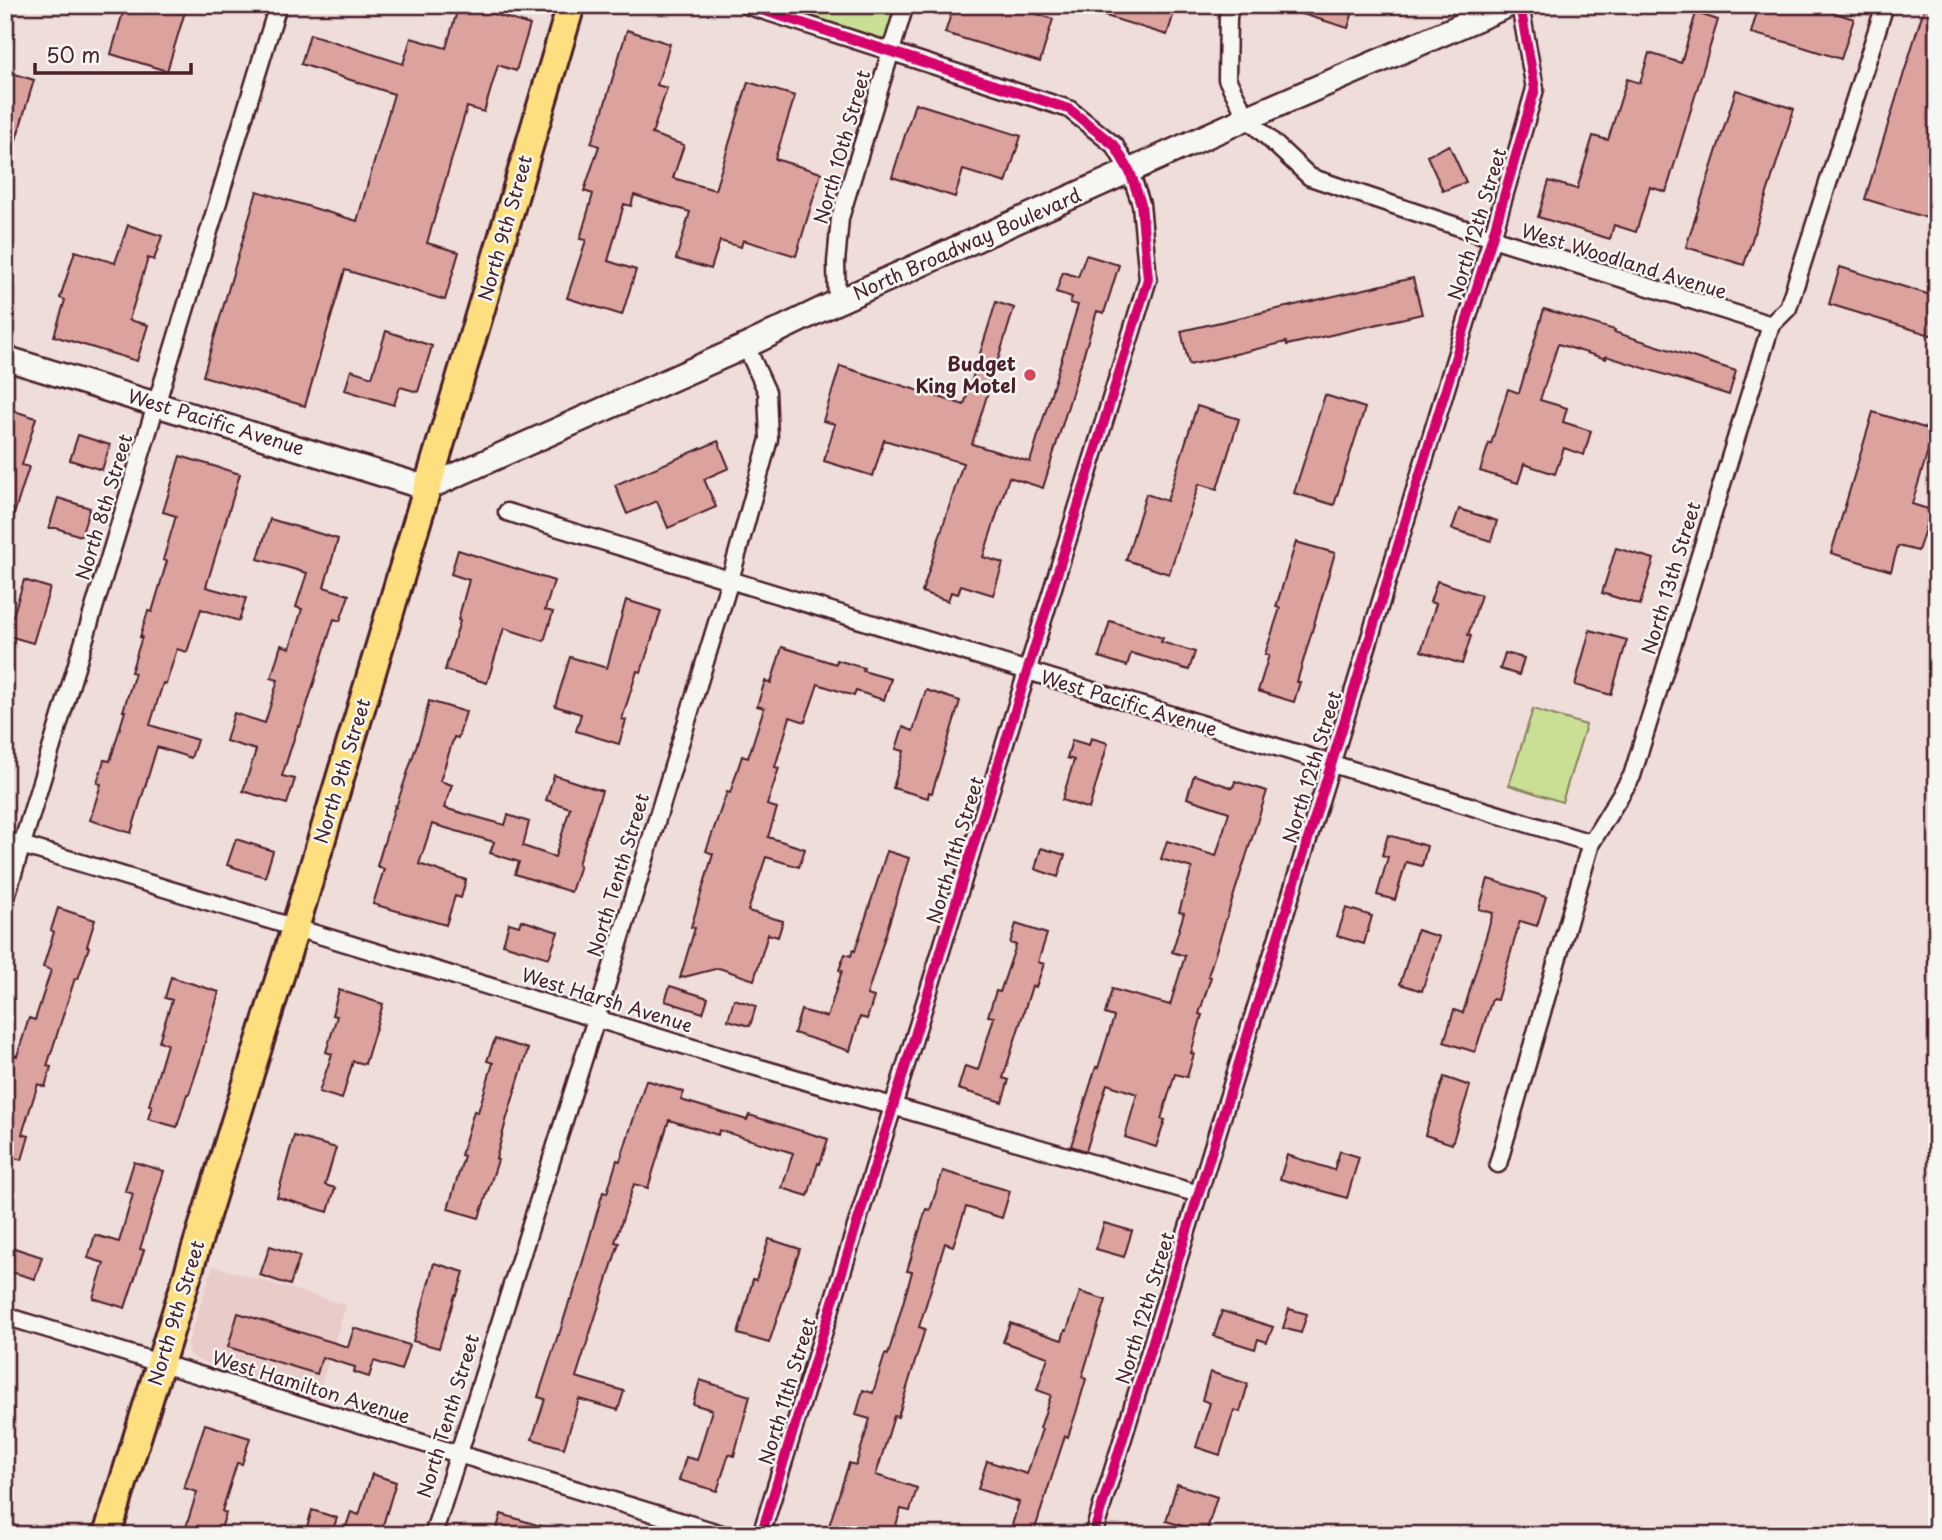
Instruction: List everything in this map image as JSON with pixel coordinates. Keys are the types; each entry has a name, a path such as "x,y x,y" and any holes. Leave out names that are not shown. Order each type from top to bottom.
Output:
{"main road":[{"name":"North 9th Street","path":"107,1535 295,928 571,5"},
{"name":"North Broadway Boulevard","path":"428,488 1247,118 1509,5"},
{"name":"West Pacific Avenue","path":"5,358 428,488"}],"street":[{"name":"North 8th Street","path":"5,900 278,5"},
{"path":"746,5 1069,109 1115,146 1130,172"},
{"name":"North 10th Street","path":"837,302 836,263 840,218 905,5"},
{"path":"1231,5 1228,17 1227,79 1247,118"},
{"name":"North 12th Street","path":"1093,1535 1331,765 1535,89 1520,5"},
{"name":"North 13th Street","path":"1498,1164 1591,843 1632,776 1771,325 1788,308 1885,5"},
{"name":"West Woodland Avenue","path":"1247,118 1310,177 1492,238 1771,325"},
{"name":"North 11th Street","path":"761,1535 1148,279 1140,204 1130,172"},
{"name":"North Tenth Street","path":"433,1535 596,1019 730,580 769,439 767,392 746,346"},
{"name":"West Pacific Avenue","path":"507,512 1591,843"},
{"name":"West Harsh Avenue","path":"5,840 596,1019 1199,1194"},
{"name":"West Hamilton Avenue","path":"5,1316 725,1535"}],"shaded area":[{"path":"213,1266 346,1305 317,1398 198,1360 189,1354 188,1344"}],"green space":[{"path":"746,5 905,5 891,52"},
{"path":"1533,709 1586,725 1562,802 1509,785"}],"building":[{"path":"125,5 187,5 167,71 111,54"},
{"path":"459,5 530,25 516,71 498,65 484,112 467,107 427,243 459,252 445,300 345,270 305,406 203,376 257,191 357,221 394,94 301,64 310,34 403,64 411,38 446,48"},
{"path":"954,5 1009,5 1053,19 1040,62 945,33"},
{"path":"1083,5 1150,5 1174,13 1167,35 1083,9"},
{"path":"1287,5 1355,5 1348,28 1286,9"},
{"path":"1759,5 1810,5 1854,19 1841,59 1751,33"},
{"path":"1925,5 1937,5 1937,221 1865,199"},
{"path":"1696,13 1718,20 1666,192 1650,187 1636,232 1614,225 1610,239 1538,217 1549,181 1577,189 1593,136 1608,140 1627,79 1640,83 1649,53 1681,63"},
{"path":"627,30 670,44 657,85 667,88 652,134 684,145 673,178 715,190 748,82 795,96 775,159 821,173 796,256 743,240 741,247 720,241 711,269 676,259 690,212 634,195 631,206 624,204 608,261 636,270 622,315 567,298 586,240 580,239 593,194 584,191 599,146 591,143"},
{"path":"5,71 34,80 10,160 5,160"},
{"path":"1736,90 1794,109 1744,265 1686,247"},
{"path":"915,103 1021,136 1006,183 963,170 955,197 892,177"},
{"path":"1449,145 1466,182 1443,191 1427,156"},
{"path":"128,225 162,236 154,260 148,258 129,320 148,325 137,361 54,336 65,300 60,298 75,251 115,263"},
{"path":"1086,255 1119,265 1104,313 1097,311 1043,488 1009,477 983,557 1003,563 993,595 961,585 958,594 951,592 948,601 922,592 963,463 884,440 873,476 824,461 835,424 823,421 840,366 964,405 996,302 1014,308 972,444 1030,462 1078,305 1070,303 1072,297 1056,292 1063,272 1078,277"},
{"path":"1840,267 1937,297 1937,337 1829,304"},
{"path":"1413,278 1422,314 1189,365 1181,331"},
{"path":"1544,309 1736,371 1729,395 1606,356 1606,359 1558,344 1540,400 1567,408 1563,422 1591,431 1584,455 1564,448 1555,474 1524,464 1518,483 1480,471 1508,389 1519,393"},
{"path":"386,331 432,346 418,392 400,387 394,405 345,390 351,370 372,377"},
{"path":"1325,395 1365,408 1334,505 1294,493"},
{"path":"1197,406 1239,419 1217,489 1199,484 1169,574 1126,560 1146,494 1167,501"},
{"path":"5,408 36,418 22,465 29,467 9,530 5,529"},
{"path":"1873,412 1934,431 1912,504 1931,510 1918,551 1898,546 1891,571 1831,553"},
{"path":"78,435 110,445 102,470 70,460"},
{"path":"718,441 729,468 704,479 716,507 668,528 657,501 627,514 615,485"},
{"path":"180,456 240,474 206,587 246,598 239,621 201,609 187,652 177,649 150,725 197,740 191,758 157,747 131,833 90,820 101,784 97,783 104,760 110,761 125,711 135,673 131,672 140,637 148,611 152,612 167,561 163,560 176,516 163,512"},
{"path":"58,498 90,508 81,536 49,528"},
{"path":"1459,509 1497,521 1491,541 1452,529"},
{"path":"270,519 338,539 324,587 349,595 340,621 334,619 282,776 295,779 287,804 243,791 256,750 226,741 234,713 265,723 278,680 271,678 281,645 290,648 302,609 296,607 307,573 258,559"},
{"path":"1296,542 1335,553 1297,682 1300,682 1294,702 1258,691 1269,655 1265,654 1280,608 1276,607"},
{"path":"1616,548 1654,559 1640,605 1602,593"},
{"path":"458,550 554,581 545,610 553,612 544,641 504,628 487,683 445,670 469,580 451,574"},
{"path":"24,580 50,588 33,643 5,635 5,614 13,616"},
{"path":"1437,581 1481,595 1462,664 1421,651 1436,604 1430,602"},
{"path":"626,600 661,611 641,672 637,671 622,719 626,720 619,744 576,731 581,714 555,706 570,657 607,668"},
{"path":"1110,621 1163,638 1161,642 1195,652 1189,670 1131,653 1127,666 1099,657"},
{"path":"1590,630 1627,640 1611,695 1575,685"},
{"path":"782,647 836,664 837,660 891,679 884,700 856,691 854,696 818,684 805,722 790,717 775,767 779,768 767,805 777,808 768,837 805,849 799,867 766,857 748,911 783,921 778,937 768,934 754,980 719,968 680,978 695,928 691,927 713,854 706,851 742,756 748,758 764,708 757,706 765,681 771,683"},
{"path":"1505,653 1524,658 1519,675 1500,669"},
{"path":"926,690 960,701 932,793 929,792 928,798 893,788 904,751 896,749 903,727 913,731"},
{"path":"429,701 466,712 458,738 454,737 440,781 452,785 444,808 505,825 508,815 529,822 523,846 555,857 570,808 546,800 554,775 602,791 571,892 515,874 519,862 490,853 494,842 432,824 419,864 466,880 461,898 455,896 446,925 373,904 384,869 377,866"},
{"path":"1091,738 1108,743 1089,809 1062,800 1074,760 1067,758 1072,740 1089,745"},
{"path":"1194,775 1233,788 1235,781 1267,791 1208,976 1211,977 1199,1014 1202,1015 1191,1053 1194,1054 1187,1077 1175,1074 1161,1119 1165,1120 1156,1147 1125,1137 1137,1094 1107,1084 1086,1151 1071,1146 1114,1017 1105,1014 1112,989 1170,1005 1185,956 1172,952 1184,913 1179,912 1192,868 1161,859 1167,841 1216,856 1229,812 1187,798"},
{"path":"1388,835 1427,846 1422,866 1406,862 1395,900 1377,895 1388,857 1382,855"},
{"path":"236,839 273,851 265,877 227,865"},
{"path":"1041,848 1065,855 1058,877 1035,869"},
{"path":"887,851 909,858 867,995 874,997 867,1019 860,1017 850,1051 794,1033 801,1010 827,1017 842,971 839,970 845,954 851,956 853,950 855,951"},
{"path":"1488,879 1546,897 1537,926 1520,921 1497,1000 1492,999 1475,1052 1444,1042 1454,1010 1463,1013 1493,913 1479,909"},
{"path":"58,908 95,920 87,946 89,947 78,979 75,978 47,1066 51,1067 45,1087 38,1084 22,1134 29,1136 22,1160 14,1158 9,1176 5,1175 5,1078 12,1055 17,1056 29,1018 35,1020 51,970 43,967"},
{"path":"1346,908 1372,916 1364,944 1337,936"},
{"path":"521,920 558,932 549,958 503,944 509,923 519,926"},
{"path":"1016,924 1047,934 1038,962 1044,964 1036,987 1032,986 1003,1078 1009,1080 1002,1102 958,1089 965,1066 978,1070 994,1017 988,1016 996,991 1000,992 1016,945 1010,943"},
{"path":"1417,930 1439,937 1422,991 1400,984"},
{"path":"171,977 219,992 199,1064 177,1127 148,1119 152,1106 149,1105 167,1044 159,1041 172,1000 165,998"},
{"path":"670,986 708,998 703,1013 665,1001"},
{"path":"339,990 383,1004 365,1064 353,1061 342,1099 319,1092 332,1054 326,1052 337,1016 332,1015"},
{"path":"734,999 756,1006 750,1026 728,1020"},
{"path":"495,1039 528,1049 479,1218 448,1209 474,1111 478,1112 493,1063 487,1061"},
{"path":"1444,1077 1470,1086 1452,1144 1425,1135"},
{"path":"646,1080 684,1092 681,1100 747,1120 749,1115 828,1139 808,1196 782,1188 793,1153 719,1130 718,1135 669,1120 648,1188 634,1184 615,1242 619,1243 576,1377 624,1391 618,1410 579,1399 564,1448 532,1439 545,1399 538,1397 572,1299 603,1192 607,1193 617,1160 620,1161"},
{"path":"294,1136 336,1148 325,1185 335,1188 328,1212 277,1197"},
{"path":"1340,1151 1359,1157 1347,1198 1280,1179 1287,1155 1334,1170"},
{"path":"134,1162 164,1171 140,1249 144,1250 125,1308 93,1298 104,1263 88,1258 95,1235 119,1242 133,1194 125,1191"},
{"path":"943,1171 1010,1191 1002,1218 966,1207 953,1246 945,1243 919,1327 925,1329 898,1417 894,1416 876,1475 917,1488 910,1511 901,1509 893,1535 848,1535 828,1529 849,1463 856,1465 870,1419 856,1415 863,1390 873,1393 885,1354 888,1355 912,1272 907,1271 926,1209 930,1210"},
{"path":"1104,1223 1132,1231 1124,1257 1096,1249"},
{"path":"769,1239 800,1249 769,1343 738,1334 753,1279 756,1280"},
{"path":"5,1245 42,1257 35,1279 5,1270"},
{"path":"270,1246 300,1256 290,1285 260,1275"},
{"path":"434,1263 464,1272 439,1348 413,1341"},
{"path":"1080,1292 1106,1300 1082,1377 1086,1379 1033,1535 1009,1535 1019,1502 978,1489 987,1461 1027,1474 1051,1395 1037,1390 1048,1357 1003,1342 1010,1323 1062,1340"},
{"path":"1289,1309 1307,1314 1301,1333 1283,1328"},
{"path":"1222,1311 1273,1327 1267,1342 1258,1339 1255,1349 1214,1336"},
{"path":"238,1313 348,1347 354,1328 409,1345 401,1370 374,1361 369,1377 354,1372 355,1367 322,1357 317,1374 228,1347"},
{"path":"1210,1372 1248,1384 1240,1412 1234,1410 1220,1455 1196,1447 1210,1403 1202,1400"},
{"path":"700,1380 750,1396 734,1456 729,1454 717,1491 679,1480 686,1457 697,1460 712,1410 693,1404"},
{"path":"205,1424 250,1438 242,1464 237,1463 222,1511 226,1513 219,1535 210,1535 186,1527 197,1492 184,1488"},
{"path":"372,1474 396,1482 380,1535 343,1535 351,1512 359,1515"},
{"path":"1177,1484 1217,1497 1206,1533 1166,1521"},
{"path":"312,1510 337,1518 331,1535 307,1527"},
{"path":"501,1514 557,1531 556,1535 495,1535"}],"cycle path":[{"path":"746,5 1069,109 1115,146 1130,172 1141,204 1148,279 761,1535"},
{"path":"1093,1535 1331,765 1535,89 1520,5"}],"place":[{"name":"Budget King Motel","path":"1030,375"}]}
